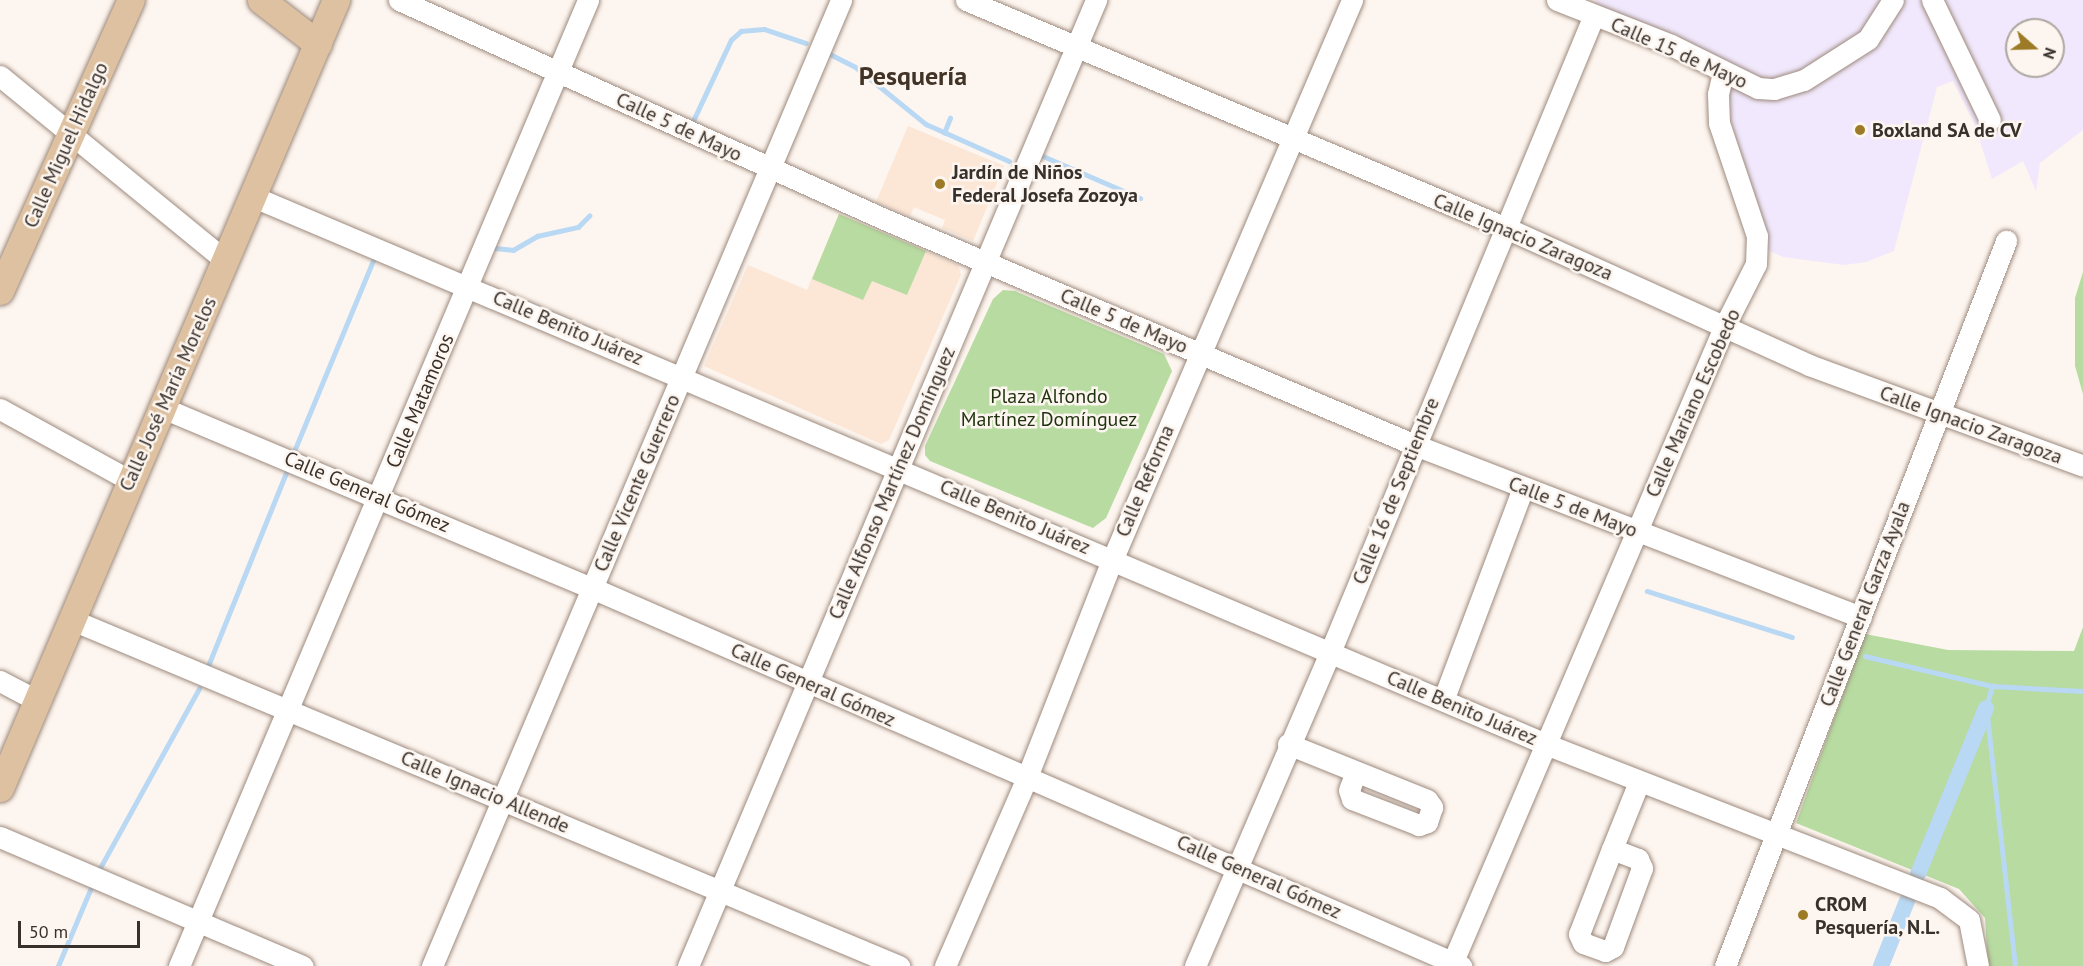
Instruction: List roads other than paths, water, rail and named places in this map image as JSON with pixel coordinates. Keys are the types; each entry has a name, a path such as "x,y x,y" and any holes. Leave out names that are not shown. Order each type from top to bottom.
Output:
{"main road":[{"name":"Calle Miguel Hidalgo","path":"0,291 131,0"},
{"path":"261,0 318,44"},
{"name":"Calle José María Morelos","path":"0,788 129,480 163,408 254,197 336,0"}],"street":[{"name":"Calle 5 de Mayo","path":"399,0 558,70 771,170 1415,445 1861,617"},
{"name":"Calle Matamoros","path":"179,966 469,286 588,0"},
{"name":"Calle Vicente Guerrero","path":"432,966 771,170 841,0"},
{"name":"Calle Ignacio Zaragoza","path":"966,0 1506,228 1725,325 1809,365 2083,466"},
{"name":"Calle Alfonso Martínez Domínguez","path":"688,966 1096,0"},
{"name":"Calle Reforma","path":"945,966 1027,777 1113,558 1199,353 1295,140 1352,0"},
{"name":"Calle 15 de Mayo","path":"1557,0 1671,45 1758,88 1786,87 1804,80 1868,39 1893,0"},
{"path":"1932,0 1990,120"},
{"name":"Calle 16 de Septiembre","path":"1195,966 1288,744 1331,650 1594,15"},
{"name":"Calle Mariano Escobedo","path":"1455,965 1725,325 1754,270 1757,236 1719,123 1718,94 1723,72"},
{"path":"0,76 226,261"},
{"name":"Calle Benito Juárez","path":"254,197 1331,650 1548,745 1776,837 1951,904 1969,920 1978,966"},
{"name":"Calle General Garza Ayala","path":"1725,966 1861,617 1937,413 2006,241"},
{"name":"Calle General Gómez","path":"163,408 592,588 807,683 1236,866 1455,965"},
{"path":"0,409 129,480"},
{"path":"1447,690 1523,488"},
{"name":"Calle Ignacio Allende","path":"70,619 503,798 719,892 899,966"},
{"path":"0,681 36,700"},
{"path":"1288,744 1356,772"},
{"path":"1612,849 1639,782"},
{"path":"0,837 303,966"}],"waterway":[{"path":"693,121 731,40 741,31 764,29 806,43"},
{"path":"830,54 857,68 926,124 1009,161"},
{"path":"944,133 950,118"},
{"path":"1043,156 1140,198"},
{"path":"495,248 513,250 537,236 578,227 589,216"},
{"path":"295,449 374,258"},
{"path":"208,666 286,473"},
{"path":"1647,591 1792,637"},
{"path":"1865,656 1992,686"},
{"path":"2015,966 1986,708 1992,686 2083,691"},
{"path":"100,868 199,689"},
{"path":"1918,874 1986,708"},
{"path":"58,966 91,888"},
{"path":"1881,966 1907,901"}],"place":[{"name":"Boxland SA de CV","path":"1860,130"},
{"name":"Jardín de Niños Federal Josefa Zozoya","path":"940,184"},
{"name":"CROM Pesquería, N.L.","path":"1803,915"}],"district":[{"name":"Pesquería","path":"913,76"}],"park label":[{"name":"Plaza Alfondo Martínez Domínguez","path":"1049,408"}]}
